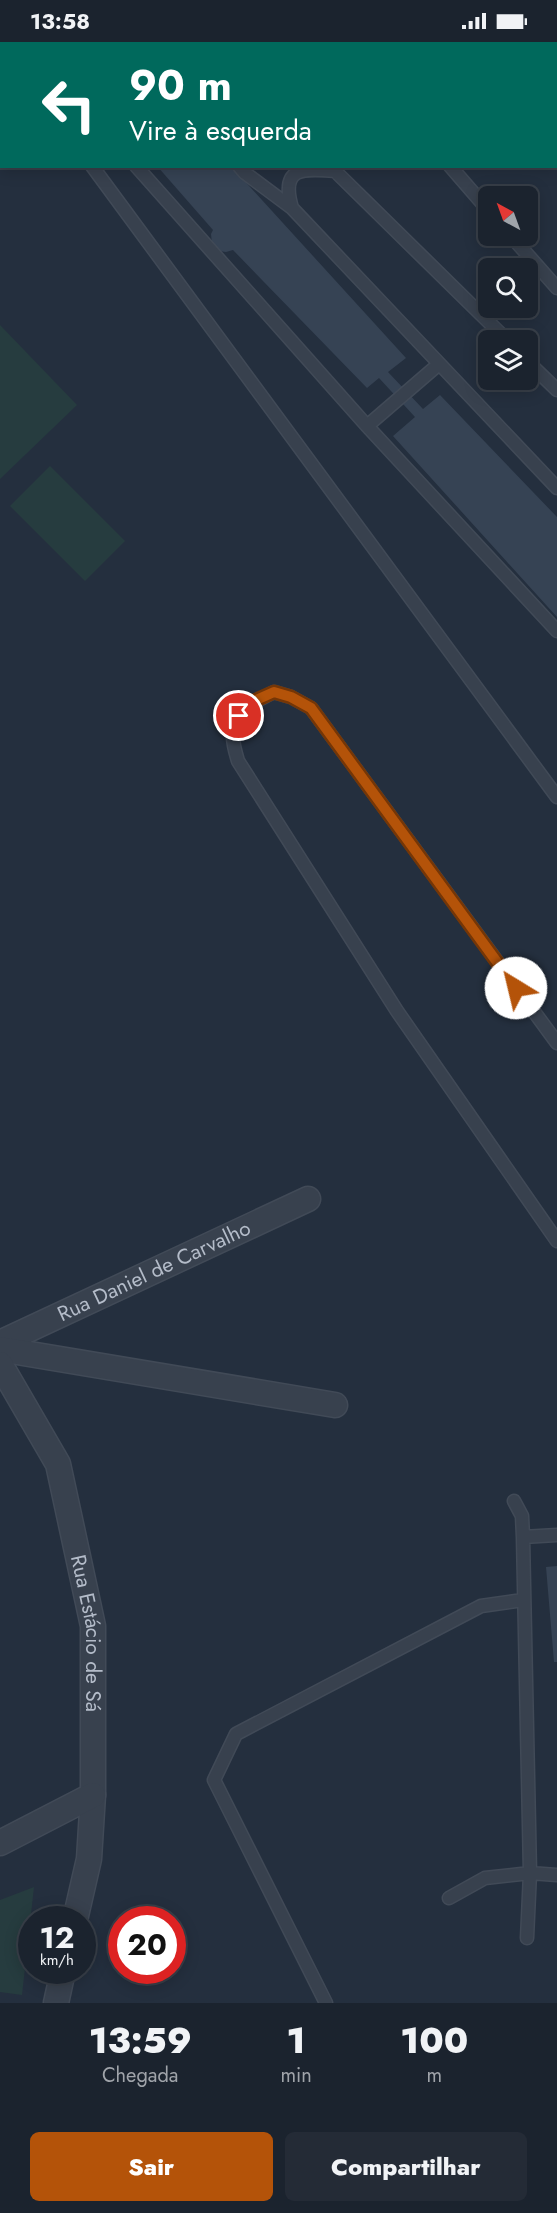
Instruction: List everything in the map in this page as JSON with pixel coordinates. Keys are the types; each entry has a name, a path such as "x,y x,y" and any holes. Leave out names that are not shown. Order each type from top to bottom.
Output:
{"street":[{"name":"Rua Daniel de Carvalho","path":"0,1343 308,1199"},
{"path":"0,1349 335,1405"},
{"name":"Rua Estácio de Sá","path":"0,1364 58,1464 93,1626 93,1795 89,1859 78,1906"},
{"path":"0,1843 93,1795"},
{"path":"56,2003 60,1984"}],"lane":[{"path":"93,168 557,797"},
{"path":"138,168 367,426 557,631"},
{"path":"241,168 292,208 557,488"},
{"path":"452,168 478,198"},
{"path":"292,208 287,191 290,180 297,173 307,169 333,169 497,330"},
{"path":"520,246 557,288"},
{"path":"367,426 439,364"},
{"path":"538,372 557,390"},
{"path":"557,1043 311,708 291,697 274,692 254,701 239,716 232,736 238,761 397,1011 557,1241"},
{"path":"514,1502 522,1516 523,1537 530,1873 527,1938"},
{"path":"523,1537 557,1535"},
{"path":"326,2003 214,1780 236,1734 481,1606 523,1600"},
{"path":"449,1898 484,1878 530,1873 557,1875"}],"green space":[{"path":"0,325 77,405 0,479"},
{"path":"50,466 125,541 85,581 10,506"},
{"path":"34,1887 32,1906 18,1906 18,1984 23,1984 22,1995 0,1992 0,1900"}],"building":[{"path":"159,168 233,168 406,358 388,372 423,409 440,395 557,517 557,617 393,436 415,417 379,378 367,388 233,250 219,251 212,243 213,230"},
{"path":"557,1566 557,1662 554,1662 546,1567"}],"route":[{"path":"239,716 254,701 274,692 291,697 311,708 516,988"}]}
